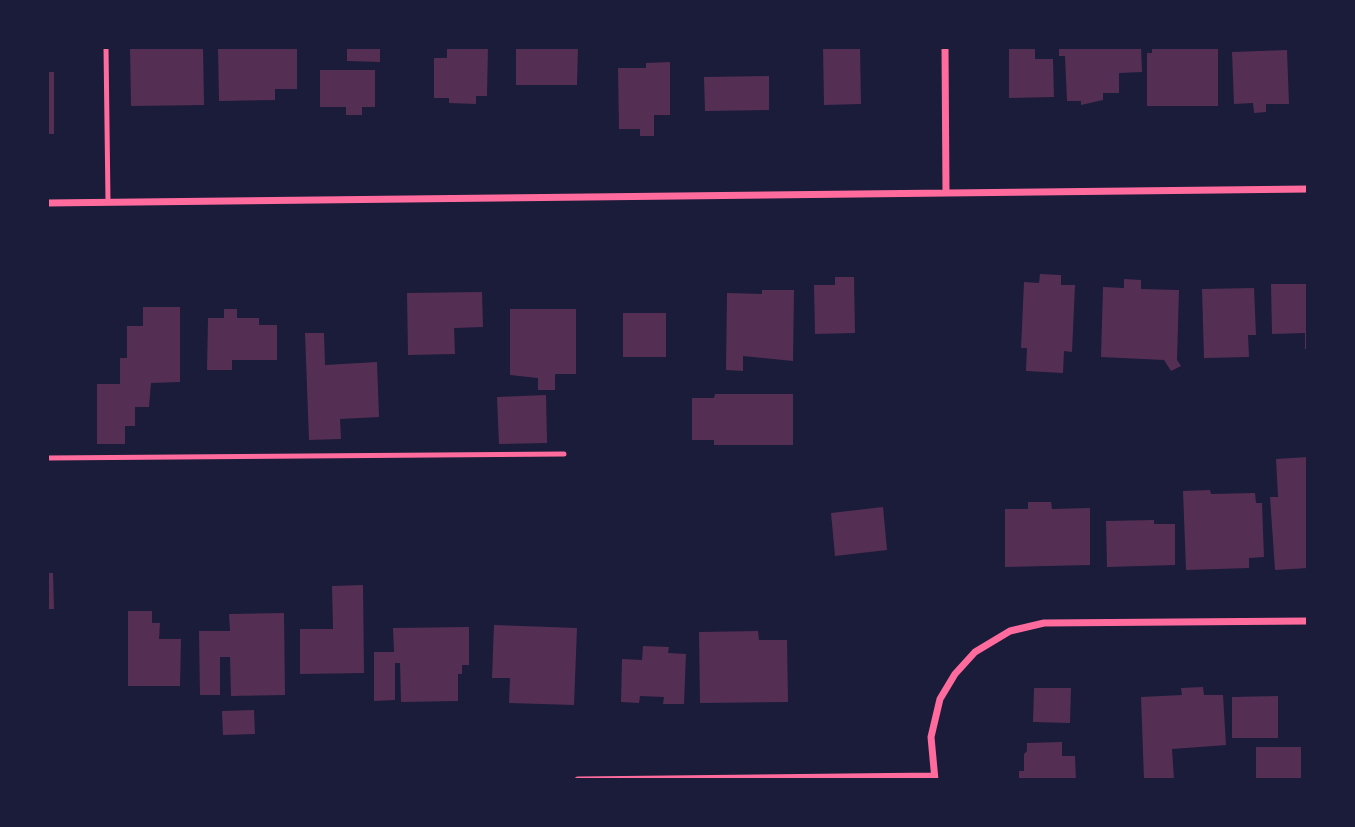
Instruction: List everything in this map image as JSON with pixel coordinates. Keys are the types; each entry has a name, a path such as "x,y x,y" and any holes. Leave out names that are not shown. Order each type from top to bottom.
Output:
{"street":[{"path":"945,47 946,193"},
{"path":"47,203 1308,189"},
{"path":"578,780 935,778 931,737 940,699 955,674 975,652 1010,631 1044,623 1308,621"}],"lane":[{"path":"106,47 108,202"},
{"path":"47,458 564,454"}],"building":[{"path":"130,47 203,47 204,105 131,106"},
{"path":"218,47 297,47 297,89 275,89 275,100 219,101"},
{"path":"347,47 380,47 380,62 347,61"},
{"path":"447,47 488,47 487,96 476,96 476,104 449,103 449,98 434,98 434,58 447,58"},
{"path":"516,47 578,47 577,85 516,85"},
{"path":"823,47 860,47 861,104 824,105"},
{"path":"1009,47 1035,47 1035,59 1053,59 1054,97 1009,98"},
{"path":"1059,47 1141,47 1142,72 1119,73 1119,93 1103,93 1103,100 1081,105 1081,101 1067,101 1065,56 1059,56"},
{"path":"1152,47 1218,47 1218,106 1147,106 1147,53 1152,53"},
{"path":"1287,50 1289,104 1266,104 1266,112 1254,113 1253,103 1234,104 1232,52"},
{"path":"670,62 670,115 654,115 654,136 640,136 640,129 619,129 618,68 646,68 646,63"},
{"path":"320,70 375,70 375,107 362,107 362,115 346,115 346,107 320,107"},
{"path":"47,72 54,72 54,134 47,134"},
{"path":"769,76 769,110 705,111 704,77"},
{"path":"1040,274 1061,275 1061,285 1075,285 1072,352 1064,351 1063,373 1026,371 1027,348 1021,348 1024,282 1039,283"},
{"path":"835,277 854,277 855,333 815,334 814,285 835,285"},
{"path":"1124,279 1141,280 1141,289 1179,290 1177,360 1181,366 1171,371 1164,360 1101,357 1103,287 1124,288"},
{"path":"1271,284 1308,284 1308,349 1305,349 1305,333 1272,334"},
{"path":"1254,288 1256,335 1248,335 1249,357 1204,358 1202,289"},
{"path":"762,290 794,290 793,361 743,356 743,371 726,370 727,293 762,294"},
{"path":"482,292 483,327 454,328 455,354 408,355 407,293"},
{"path":"143,307 180,307 180,382 151,383 149,407 135,407 135,426 125,426 125,444 97,444 97,384 120,384 120,358 127,358 127,326 143,326"},
{"path":"224,309 237,309 237,318 259,318 259,325 277,325 277,360 232,360 232,370 207,370 208,318 224,318"},
{"path":"510,309 576,309 576,374 555,374 555,390 538,390 538,378 510,375"},
{"path":"623,313 666,313 666,357 623,357"},
{"path":"305,333 324,333 325,365 377,362 379,417 340,419 341,439 309,440"},
{"path":"715,394 793,394 793,445 714,445 714,440 692,440 692,398 714,398"},
{"path":"546,395 547,443 499,444 497,397"},
{"path":"1308,457 1308,568 1275,570 1270,497 1278,497 1276,459"},
{"path":"1210,490 1211,494 1255,493 1256,503 1262,503 1264,557 1249,558 1249,568 1186,570 1183,491"},
{"path":"1028,502 1051,502 1052,509 1090,508 1090,565 1005,567 1005,509 1028,509"},
{"path":"883,507 887,550 835,556 831,513"},
{"path":"1154,520 1154,524 1175,524 1175,565 1107,567 1106,521"},
{"path":"47,573 53,573 54,609 47,609"},
{"path":"363,585 364,673 300,674 300,629 333,629 332,586"},
{"path":"128,611 152,611 152,623 160,623 159,639 181,639 180,686 128,686"},
{"path":"284,613 285,695 231,696 230,657 220,657 220,695 200,695 199,631 230,631 229,614"},
{"path":"494,625 577,628 574,705 509,703 510,678 492,678"},
{"path":"469,627 469,665 462,665 462,674 458,674 458,701 401,702 400,663 395,663 395,700 374,701 374,652 394,652 393,628"},
{"path":"758,631 759,640 787,640 788,702 700,703 699,632"},
{"path":"643,646 669,647 668,653 686,654 684,704 663,704 664,697 640,696 639,703 621,702 622,659 642,660"},
{"path":"1203,687 1204,695 1223,695 1226,745 1172,749 1174,780 1144,780 1141,697 1182,695 1181,688"},
{"path":"1034,688 1071,688 1070,723 1033,722"},
{"path":"1278,696 1278,738 1232,738 1232,697"},
{"path":"254,710 255,734 223,735 222,711"},
{"path":"1062,742 1062,756 1075,756 1076,780 1019,780 1019,771 1024,771 1027,743"},
{"path":"1256,747 1301,747 1301,780 1256,780"}]}
